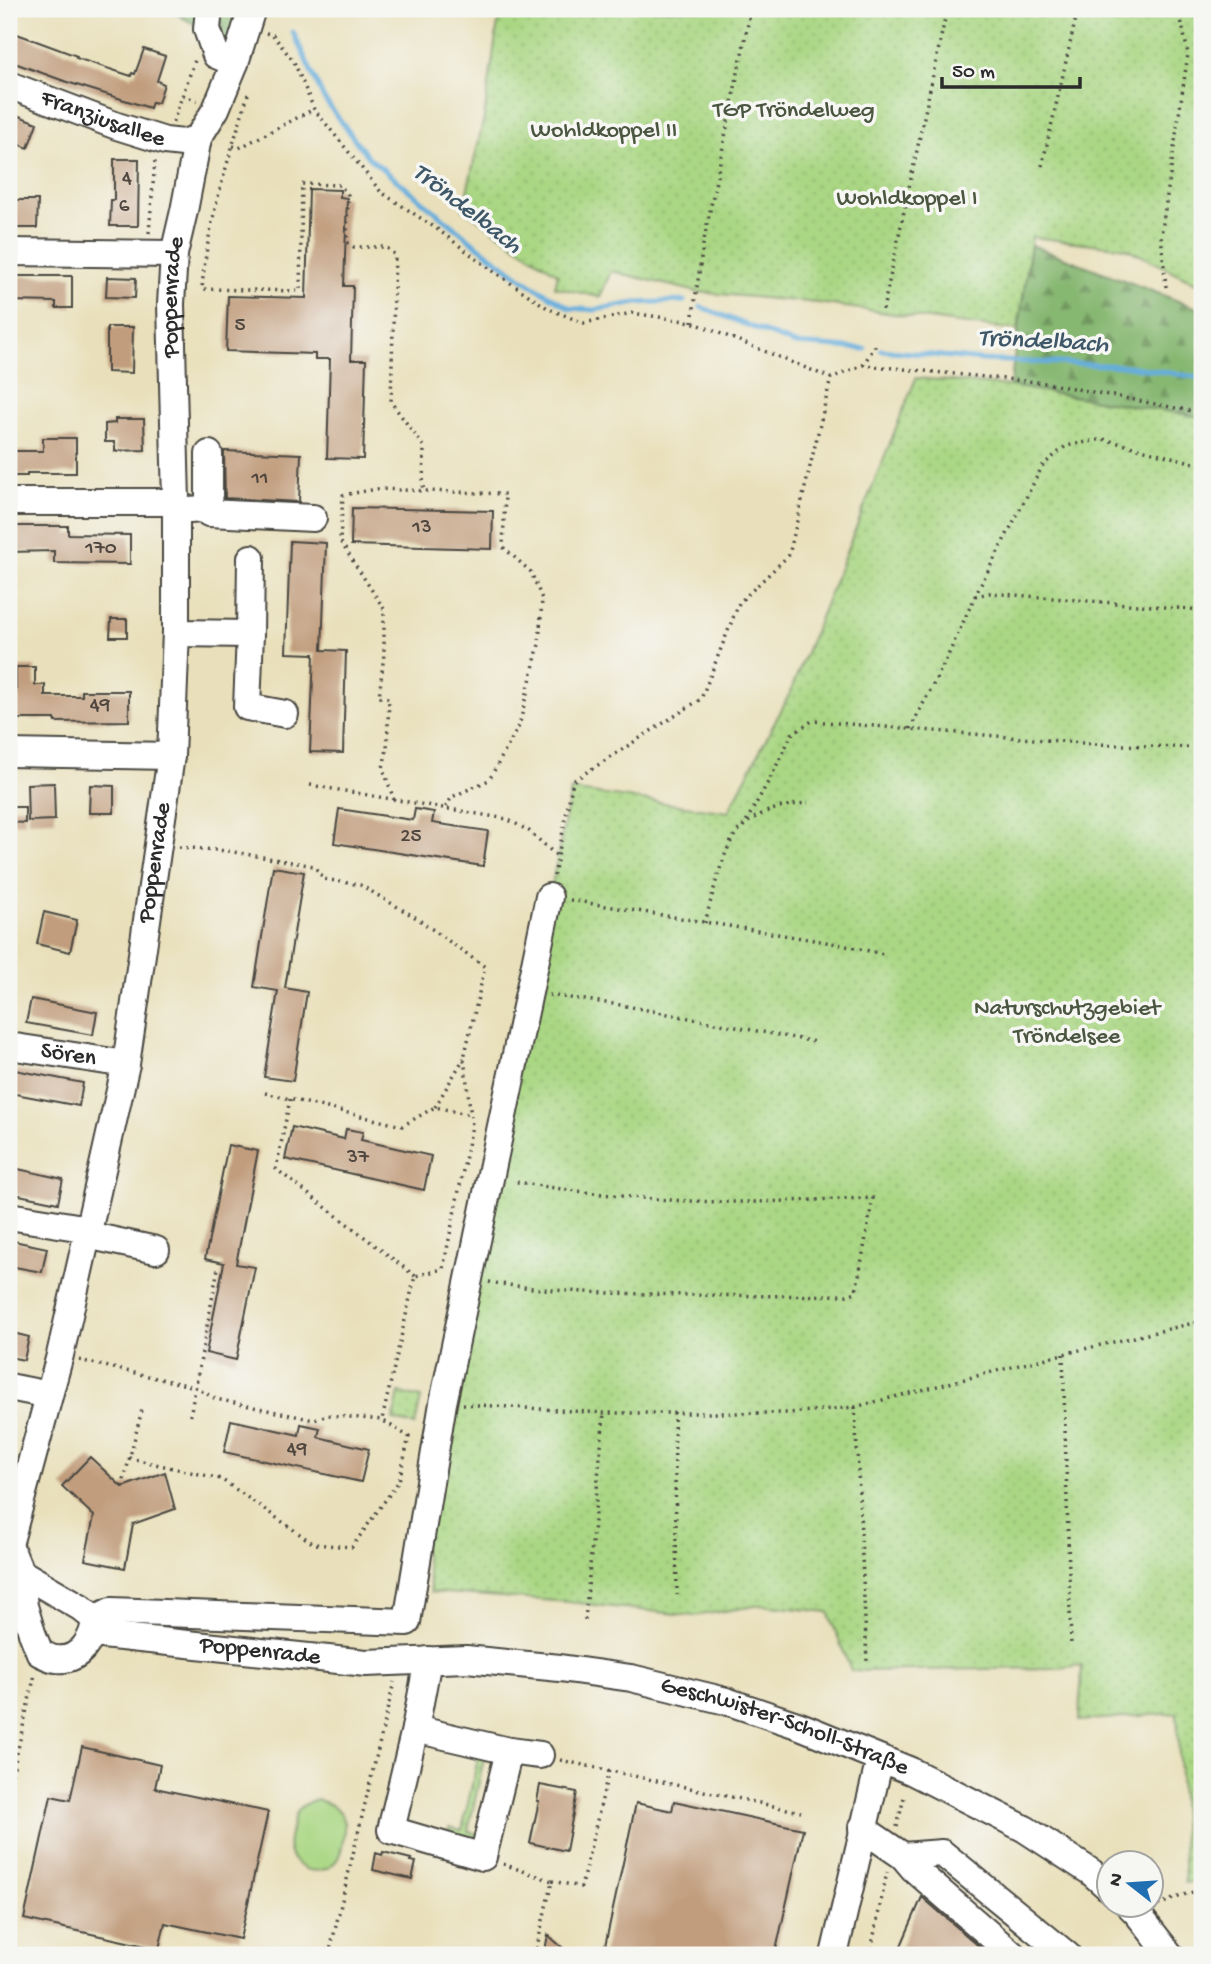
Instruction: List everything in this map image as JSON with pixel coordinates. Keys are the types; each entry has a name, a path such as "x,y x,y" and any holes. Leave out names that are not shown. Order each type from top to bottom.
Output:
{"street":[{"path":"209,9 206,29 216,55 235,63"},
{"path":"198,138 216,109 235,63 252,9"},
{"name":"Franziusallee","path":"9,85 165,141 183,143 198,138"},
{"name":"Poppenrade","path":"40,1653 23,1601 20,1572 9,1545 60,1355 126,1064 172,755 176,506 171,304 174,254 198,138"},
{"path":"9,252 174,254"},
{"path":"209,454 209,513"},
{"path":"9,502 176,506 203,509 209,513 313,518"},
{"path":"251,558 247,707 285,714"},
{"path":"176,634 250,634"},
{"path":"9,753 172,755"},
{"path":"40,1653 56,1660 73,1656 86,1646 94,1627 111,1611 407,1622 443,1402 549,897"},
{"name":"Sören","path":"9,1046 126,1064"},
{"path":"9,1216 88,1232 156,1250"},
{"path":"9,1387 49,1395"},
{"name":"Poppenrade","path":"20,1572 80,1607 94,1627 188,1646 354,1662 428,1660"},
{"path":"428,1660 391,1830 483,1857 509,1751"},
{"name":"Geschwister-Scholl-Straße","path":"428,1660 520,1664 631,1678 726,1701 800,1726 911,1771 1025,1829 1096,1876"},
{"path":"415,1729 509,1751 540,1755"},
{"path":"834,1955 880,1759"},
{"path":"862,1828 903,1856 914,1869 1013,1955"},
{"path":"903,1856 942,1853 1067,1955"},
{"path":"1139,1918 1170,1955"}],"path":[{"path":"692,322 704,245 751,9"},
{"path":"883,310 947,9"},
{"path":"1042,166 1078,9"},
{"path":"1166,286 1161,236 1188,54 1179,9"},
{"path":"266,33 273,35 294,62 314,109 381,192 550,309 584,323 632,313 692,322 831,379 863,365 1046,383 1202,413"},
{"path":"248,93 206,246 202,289 300,291 302,184 340,185 348,195 347,242 354,247 386,247 395,255 391,402 424,447 423,489"},
{"path":"233,146 239,148 314,109"},
{"path":"863,365 877,343"},
{"path":"831,379 789,555 739,603 701,699 573,781 549,897 832,943 883,954"},
{"path":"909,729 1043,465 1066,446 1103,439 1202,465"},
{"path":"394,800 383,768 387,749 389,698 379,697 384,654 384,609 340,541 343,495 377,489 505,494 503,547 531,572 542,599 539,644 519,726 489,780 452,797 445,808"},
{"path":"975,596 990,593 1202,610"},
{"path":"743,827 792,734 812,721 1095,744 1202,748"},
{"path":"310,785 507,819 529,831 558,857"},
{"path":"705,923 716,881 737,832 760,814 789,804 808,803"},
{"path":"158,845 228,851 314,866 324,879 360,885 415,917 485,967 464,1058 435,1107 402,1126 265,1093"},
{"path":"529,993 621,1005 815,1042"},
{"path":"415,1276 443,1269 472,1126 464,1058"},
{"path":"290,1099 276,1169 415,1276"},
{"path":"435,1107 471,1115"},
{"path":"469,1279 550,1290 600,1293 745,1297 846,1295 856,1292 873,1198 752,1202 666,1199 568,1191 489,1177"},
{"path":"190,1416 218,1268"},
{"path":"382,1420 415,1276"},
{"path":"443,1402 604,1413 789,1413 855,1407 1202,1321"},
{"path":"1063,1354 1071,1646"},
{"path":"60,1355 195,1387 216,1399 314,1420 328,1415 382,1420 409,1437 400,1481 352,1547 314,1544 221,1479 129,1458"},
{"path":"122,1487 143,1406"},
{"path":"855,1407 867,1662"},
{"path":"674,1412 677,1595"},
{"path":"585,1620 604,1413"},
{"path":"9,1788 40,1653"},
{"path":"329,1955 399,1662"},
{"path":"540,1755 801,1812"},
{"path":"483,1857 552,1881 581,1887 609,1770"},
{"path":"536,1955 552,1881"},
{"path":"1166,1899 1202,1890"}],"green space":[{"path":"168,9 240,9 228,44"},
{"path":"500,9 1202,9 1202,286 1126,248 1032,237 1018,330 818,303 697,292 611,271 600,297 555,287 558,274 463,209 484,118"},
{"path":"1031,245 1202,310 1202,417 1010,386"},
{"name":"Naturschutzgebiet Tröndelsee","path":"916,378 1010,386 1202,417 1202,1880 1185,1883 1177,1713 1079,1721 1082,1665 1058,1668 851,1671 828,1612 761,1605 694,1616 569,1602 431,1592 421,1532 571,790 728,812 789,695"},
{"path":"399,1393 421,1398 415,1425 393,1420"},
{"path":"466,1750 497,1762 484,1759 468,1831 481,1835 476,1842 452,1836 448,1832 449,1827 462,1830 478,1758 465,1754"},
{"path":"318,1800 338,1809 343,1819 344,1832 338,1859 324,1870 317,1871 303,1868 297,1863 288,1845 296,1812 302,1806"}],"building":[{"path":"9,31 77,56 76,58 131,76 132,73 135,74 144,49 165,56 157,81 164,84 158,103 152,102 150,108 9,61"},
{"path":"9,112 37,123 28,148 9,140"},
{"path":"114,159 139,159 138,226 110,226 111,200 114,200"},
{"path":"309,189 340,190 340,197 347,198 344,286 353,286 351,360 366,360 363,459 327,458 330,359 315,359 315,354 226,351 228,296 306,298"},
{"path":"9,200 38,200 37,228 9,228"},
{"path":"9,276 72,276 72,308 56,308 56,302 9,301"},
{"path":"107,277 136,278 135,298 106,297"},
{"path":"107,327 133,327 132,373 107,372"},
{"path":"115,419 144,419 145,450 115,451 115,442 105,442 105,424 115,423"},
{"path":"43,438 76,438 76,473 27,473 27,476 9,476 9,451 43,451"},
{"path":"224,451 301,454 299,502 225,498"},
{"path":"352,508 493,511 492,549 351,545"},
{"path":"9,526 68,526 68,534 130,535 130,564 54,563 54,551 9,552"},
{"path":"290,541 326,543 322,650 346,651 343,753 310,752 314,654 286,653"},
{"path":"111,619 127,619 127,637 110,637"},
{"path":"16,667 35,667 35,685 45,685 45,696 82,696 82,691 129,691 129,721 55,722 55,719 9,719 9,693 16,693"},
{"path":"54,783 55,820 28,821 27,784"},
{"path":"90,785 114,786 114,813 89,813"},
{"path":"9,807 25,807 25,823 9,822"},
{"path":"339,809 413,820 415,809 434,812 432,823 488,831 483,866 334,843"},
{"path":"273,867 304,872 285,988 307,992 293,1081 264,1077 278,991 254,987"},
{"path":"44,912 77,920 70,952 37,944"},
{"path":"31,999 97,1012 93,1035 26,1023"},
{"path":"15,1070 83,1083 79,1106 10,1093"},
{"path":"292,1127 344,1139 346,1129 363,1132 361,1140 431,1156 424,1190 285,1159"},
{"path":"228,1145 258,1151 236,1264 255,1267 236,1360 206,1353 224,1263 205,1259"},
{"path":"9,1167 63,1179 58,1203 9,1193"},
{"path":"9,1240 47,1248 42,1272 9,1266"},
{"path":"9,1332 29,1337 24,1360 9,1357"},
{"path":"231,1420 299,1435 301,1424 320,1428 318,1437 369,1449 361,1482 224,1452"},
{"path":"90,1457 122,1487 165,1472 175,1509 133,1524 125,1568 85,1560 94,1516 62,1486"},
{"path":"82,1747 160,1765 155,1788 268,1812 240,1939 165,1923 159,1949 24,1919 51,1796 70,1800"},
{"path":"540,1785 577,1792 566,1851 530,1843"},
{"path":"674,1801 803,1829 775,1955 603,1955 636,1803 672,1811"},
{"path":"383,1852 416,1862 412,1879 373,1870 376,1853 382,1855"},
{"path":"922,1897 989,1955 897,1955"},
{"path":"548,1935 571,1955 544,1955"}],"waterway":[{"name":"Tröndelbach","path":"293,32 324,99 368,157 524,280 570,308 594,310 635,303 684,301"},
{"name":"Tröndelbach","path":"701,307 795,344 865,349"},
{"name":"Tröndelbach","path":"881,350 983,360 1128,366 1202,378"}],"park label":[{"name":"TGP Tröndelweg","path":"794,111"},
{"name":"Wohldkoppel II","path":"604,131"},
{"name":"Wohldkoppel I","path":"908,199"}]}
